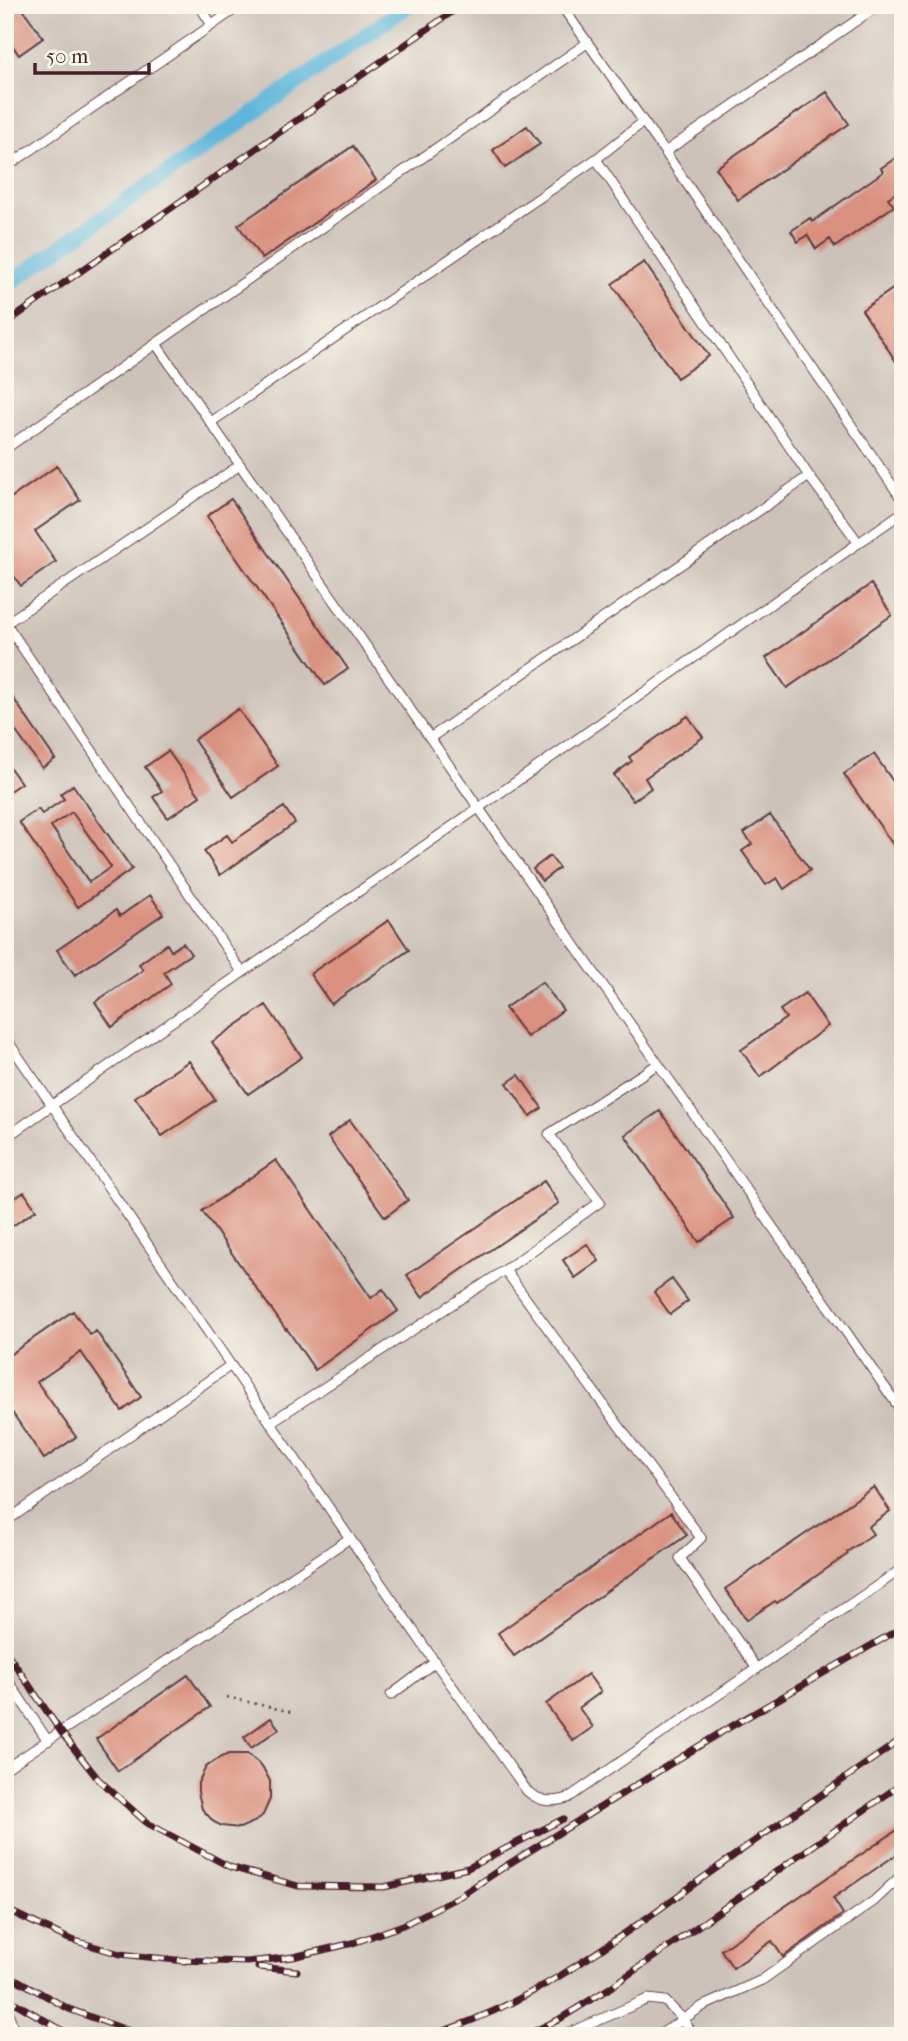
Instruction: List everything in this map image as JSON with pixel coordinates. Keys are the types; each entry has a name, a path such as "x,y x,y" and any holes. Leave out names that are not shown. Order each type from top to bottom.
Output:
{"lane":[{"path":"199,5 212,25"},
{"path":"5,168 241,5"},
{"path":"561,5 665,152 903,501"},
{"path":"665,152 879,5"},
{"path":"5,449 587,43"},
{"path":"211,422 596,159 643,122"},
{"path":"596,159 810,476 859,542"},
{"path":"156,344 903,1413"},
{"path":"240,464 6,623 242,972"},
{"path":"430,738 810,476"},
{"path":"5,1138 903,512"},
{"path":"5,1037 435,1662 527,1791 535,1798 546,1802 568,1798 903,1568"},
{"path":"271,1422 505,1270 600,1202 550,1135 658,1064"},
{"path":"505,1270 701,1538 680,1558 757,1669"},
{"path":"5,1522 231,1364"},
{"path":"5,1769 350,1538"},
{"path":"391,1695 435,1662"},
{"path":"5,1676 48,1741"},
{"path":"659,2036 703,2006 762,1980 874,1901 903,1874"},
{"path":"562,2036 648,1999 665,2001 682,2018 694,2036"},
{"path":"5,2000 15,2036"}],"path":[{"path":"227,1698 295,1713"}],"shaded area":[{"path":"5,5 903,5 903,2036 5,2036"}],"building":[{"path":"5,5 20,5 43,38 19,55 5,35"},
{"path":"827,92 849,124 738,200 716,168"},
{"path":"527,126 540,144 505,168 493,150"},
{"path":"353,146 376,180 262,259 238,225"},
{"path":"903,153 903,188 888,198 894,206 835,247 830,239 816,249 807,235 798,242 791,231 810,218 812,222 883,172 881,168"},
{"path":"644,262 709,356 677,378 612,284"},
{"path":"903,282 903,372 862,310"},
{"path":"57,466 80,500 35,531 56,562 21,586 5,564 5,502"},
{"path":"231,499 348,669 325,685 207,516"},
{"path":"871,584 892,615 787,688 766,658"},
{"path":"5,686 55,759 42,768 5,716"},
{"path":"238,709 278,766 233,797 194,740"},
{"path":"688,716 703,737 645,778 651,788 633,801 614,775 632,761 629,757"},
{"path":"168,751 200,796 168,818 153,797 162,791 145,767"},
{"path":"874,754 903,796 903,859 844,774"},
{"path":"5,761 21,783 5,794"},
{"path":"73,785 132,869 78,907 19,822 38,809 42,814 64,799 60,794","holes":["72,812 111,867 89,882 51,826"]},
{"path":"284,807 295,823 220,875 204,851 227,835 232,842"},
{"path":"770,815 810,870 784,889 777,878 766,885 742,851 752,844 744,833"},
{"path":"550,856 559,868 542,881 533,869"},
{"path":"150,895 163,914 75,975 57,950 116,910 120,916"},
{"path":"389,920 409,950 331,1004 310,974"},
{"path":"183,943 191,954 164,972 171,984 112,1027 95,1002 143,970 139,964 167,944 171,951"},
{"path":"542,982 563,1010 527,1037 505,1008"},
{"path":"805,993 828,1026 760,1077 741,1050 786,1018 780,1010"},
{"path":"266,1005 302,1057 248,1094 212,1042"},
{"path":"189,1061 215,1100 162,1136 135,1097"},
{"path":"519,1075 542,1108 530,1116 507,1083"},
{"path":"660,1111 734,1218 699,1242 625,1135"},
{"path":"350,1120 408,1200 385,1217 328,1137"},
{"path":"276,1160 371,1298 383,1289 398,1311 315,1370 202,1211"},
{"path":"544,1181 559,1203 422,1297 407,1275"},
{"path":"24,1192 36,1210 5,1231 5,1204"},
{"path":"587,1244 599,1261 575,1278 563,1260"},
{"path":"672,1279 688,1301 670,1314 654,1292"},
{"path":"73,1311 90,1335 96,1331 141,1397 122,1411 81,1352 37,1382 76,1437 44,1459 5,1402 5,1358"},
{"path":"874,1487 890,1511 868,1527 873,1534 777,1603 775,1601 747,1620 725,1589"},
{"path":"671,1512 687,1535 514,1656 498,1633"},
{"path":"588,1674 601,1692 579,1708 593,1727 573,1741 546,1704"},
{"path":"188,1675 210,1707 118,1771 96,1739"},
{"path":"271,1718 279,1729 251,1748 244,1737"},
{"path":"229,1754 248,1754 262,1766 270,1781 270,1799 263,1815 240,1828 214,1822 202,1809 198,1792 198,1783 206,1767"},
{"path":"903,1826 903,1850 833,1898 843,1914 783,1957 772,1941 733,1968 721,1950"}],"waterway":[{"path":"5,286 409,5"}],"railway":[{"path":"5,324 462,5"},
{"path":"178,1960 247,1962 293,1957 353,1943 403,1925 460,1896 725,1730 903,1627"},
{"path":"5,1650 61,1732 98,1779 147,1823 230,1867 298,1886 384,1887 468,1868 563,1819"},
{"path":"427,2036 466,2023 503,2006 576,1966 903,1738"},
{"path":"524,2036 558,2020 608,1989 903,1783"},
{"path":"5,1909 69,1939 120,1954 185,1961"},
{"path":"258,1967 297,1971"},
{"path":"5,1973 69,2009 143,2036"},
{"path":"5,1997 72,2036"}]}
